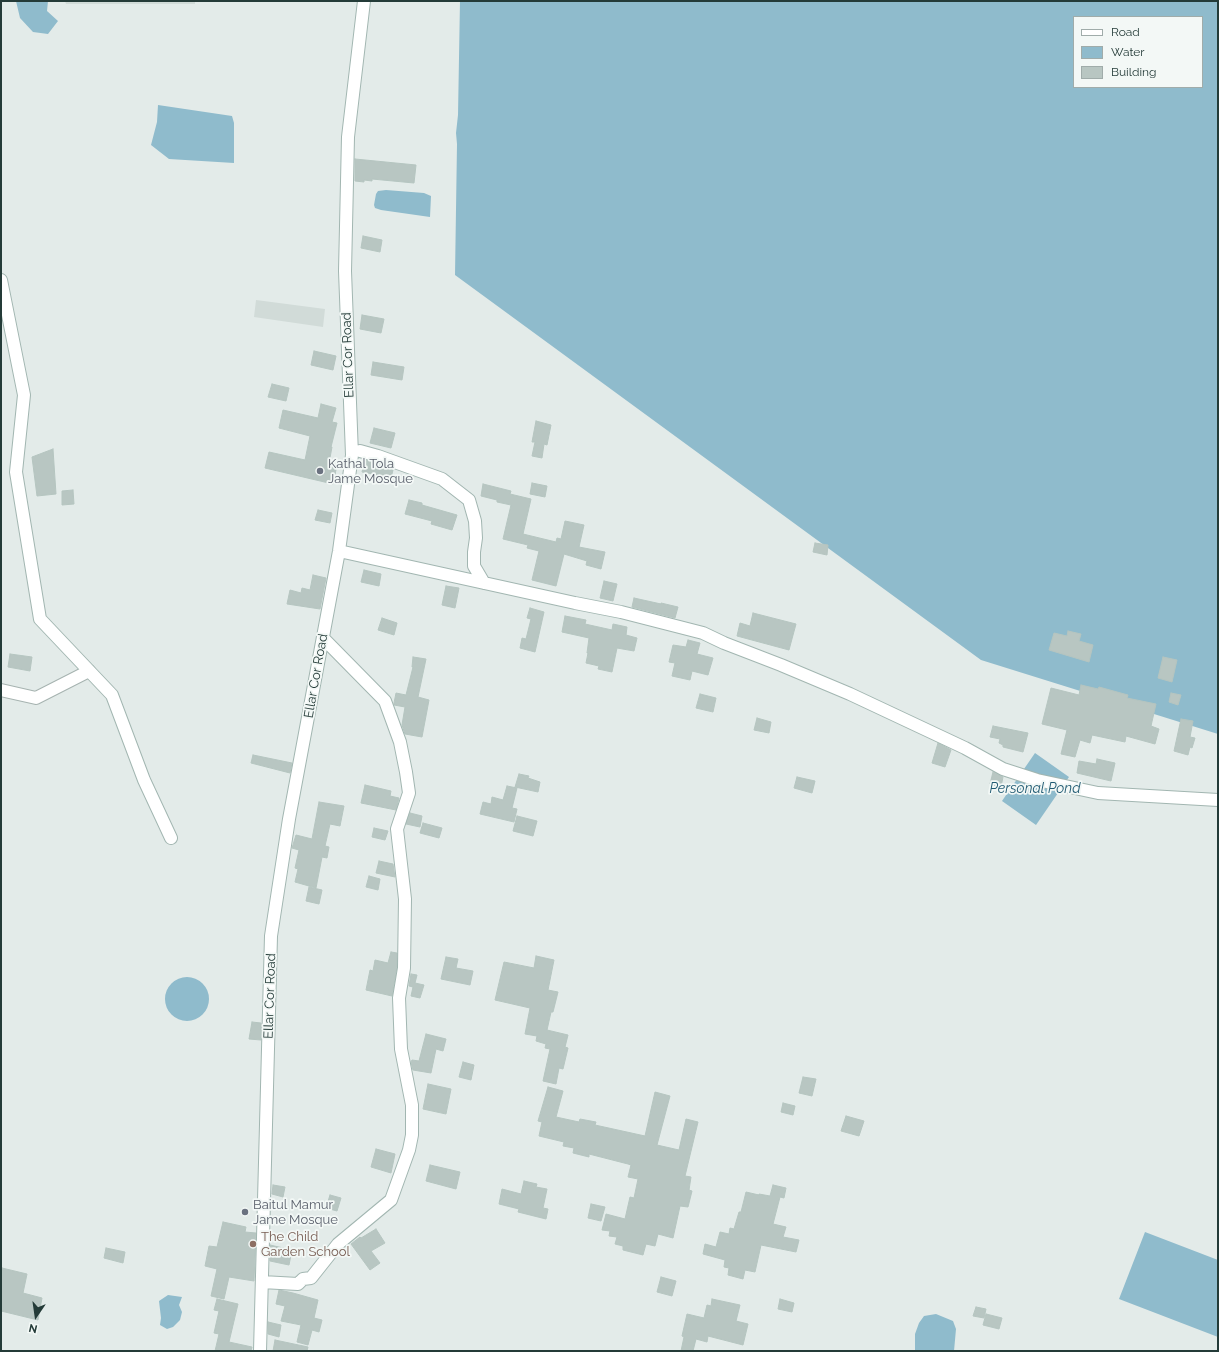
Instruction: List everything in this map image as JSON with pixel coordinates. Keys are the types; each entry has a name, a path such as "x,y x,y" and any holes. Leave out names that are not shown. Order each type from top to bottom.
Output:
{"street":[{"name":"Ellar Cor Road","path":"260,1351 271,936 289,819 339,551 352,455 345,271 348,136 364,1"},
{"path":"2,287 24,395 16,472 40,619 112,695 144,780 170,838"},
{"path":"360,451 442,479 469,500 476,538 474,566 484,583"},
{"path":"339,551 621,612 703,633 850,694 965,748 1003,769 1037,780 1098,793 1218,800"},
{"path":"262,1282 298,1284 303,1279 311,1278 338,1244 391,1200 409,1150 412,1135 412,1105 401,1049 399,998 404,968 405,900 397,829 409,793 406,772 400,742 385,701 323,638"},
{"path":"1,690 36,698 89,671"}],"shaded area":[{"path":"65,1 195,1 195,4 66,4"},
{"path":"256,300 325,309 323,327 254,317"}],"water":[{"path":"16,1 48,1 47,11 58,21 48,34 33,32 20,18"},
{"path":"460,1 1218,1 1218,734 981,660 455,275 456,133 458,115"},
{"path":"158,105 232,116 234,123 234,163 169,159 151,145 157,122"},
{"path":"386,190 424,193 431,196 430,217 375,208 374,205 376,194 378,191"},
{"name":"Personal Pond","path":"1035,753 1069,777 1036,825 1002,801"},
{"path":"183,977 191,977 196,978 203,983 208,990 208,1008 203,1015 196,1020 183,1021 175,1018 168,1011 165,1003 165,995 168,987 175,980"},
{"path":"1145,1232 1218,1260 1218,1337 1119,1299"},
{"path":"168,1295 182,1297 179,1305 182,1312 180,1320 173,1327 167,1329 160,1325 161,1318 159,1301"},
{"path":"936,1314 953,1321 956,1329 954,1351 915,1351 915,1334 919,1323 924,1316"}],"building":[{"path":"355,159 416,165 414,183 372,179 372,181 364,180 364,182 355,181"},
{"path":"363,236 382,240 380,252 361,248"},
{"path":"362,315 384,319 381,333 360,329"},
{"path":"314,351 336,356 333,370 311,365"},
{"path":"373,362 404,367 402,380 371,375"},
{"path":"272,384 289,388 286,401 268,397"},
{"path":"321,404 336,408 332,422 337,423 329,463 337,465 333,484 265,468 269,452 305,460 310,436 279,428 283,410 318,418"},
{"path":"536,421 551,425 547,445 544,444 542,458 532,456 535,442 532,442"},
{"path":"374,428 395,433 391,448 370,443"},
{"path":"53,449 56,494 37,496 32,457"},
{"path":"365,460 393,470 390,482 373,477 373,474 362,472"},
{"path":"532,483 547,486 545,497 530,494"},
{"path":"483,484 511,491 510,494 531,499 523,534 556,542 557,538 561,539 565,521 584,525 579,547 605,552 601,569 586,565 587,561 564,554 556,586 532,580 539,551 527,548 528,545 503,539 511,505 481,496"},
{"path":"73,490 74,504 62,505 62,491"},
{"path":"409,500 457,515 452,530 431,524 432,521 405,514"},
{"path":"318,510 332,513 330,523 315,520"},
{"path":"815,543 828,545 827,555 813,552"},
{"path":"364,570 381,574 379,586 361,582"},
{"path":"313,575 326,578 320,609 287,604 290,590 301,593 302,588 310,590"},
{"path":"604,581 617,584 613,601 600,598"},
{"path":"446,586 459,588 455,608 442,605"},
{"path":"634,598 678,607 675,618 632,607"},
{"path":"530,608 544,612 535,652 520,648 522,638 526,639 531,619 527,618"},
{"path":"753,613 796,624 789,650 737,636 740,623 750,626"},
{"path":"565,616 586,620 585,624 612,630 613,624 627,627 626,635 637,638 634,651 617,648 612,672 598,669 599,666 586,663 589,638 562,632"},
{"path":"382,618 397,623 394,635 378,630"},
{"path":"1068,631 1081,634 1079,641 1093,645 1089,662 1049,650 1054,633 1067,636"},
{"path":"688,640 700,643 697,654 713,658 708,675 692,671 690,680 672,676 675,663 669,662 673,645 686,647"},
{"path":"10,654 32,657 30,671 8,667"},
{"path":"413,657 426,659 418,697 429,700 422,737 405,734 402,725 405,707 394,705 396,693 406,695 413,667"},
{"path":"1163,657 1177,660 1172,682 1158,678"},
{"path":"1081,685 1098,689 1099,687 1128,695 1127,698 1156,704 1151,726 1159,729 1155,744 1126,736 1125,742 1092,735 1090,743 1080,740 1075,757 1061,754 1067,730 1042,724 1051,688 1079,695"},
{"path":"1171,693 1181,695 1178,705 1169,702"},
{"path":"700,694 716,698 713,712 696,708"},
{"path":"757,718 771,722 769,733 754,730"},
{"path":"1181,719 1193,721 1190,737 1195,738 1188,755 1174,751"},
{"path":"993,726 1028,733 1023,752 1003,747 1003,745 999,743 1000,739 990,737"},
{"path":"938,743 951,750 945,767 932,763"},
{"path":"253,755 292,763 290,773 251,763"},
{"path":"1097,759 1115,763 1111,781 1077,773 1079,761 1096,764"},
{"path":"993,772 1003,777 1001,787 990,784"},
{"path":"519,774 529,776 528,778 540,782 538,792 515,787"},
{"path":"797,777 815,781 812,793 794,788"},
{"path":"365,785 391,791 390,796 399,798 396,810 361,803"},
{"path":"507,786 517,788 512,808 517,809 514,822 480,814 483,802 491,804 492,797 503,800"},
{"path":"319,802 344,806 340,826 330,824 325,846 329,847 327,858 322,857 316,888 295,882 298,869 295,868 299,850 292,848 296,835 312,839"},
{"path":"410,813 422,816 420,827 406,824"},
{"path":"517,816 537,821 533,836 513,831"},
{"path":"423,823 442,828 439,838 420,833"},
{"path":"374,828 388,831 385,840 372,837"},
{"path":"379,861 393,864 395,877 376,873"},
{"path":"369,876 380,879 378,890 366,887"},
{"path":"309,887 322,890 319,904 306,901"},
{"path":"391,952 397,953 397,967 392,996 366,990 370,970 373,971 375,960 388,963"},
{"path":"536,956 554,960 548,990 558,992 547,1030 568,1035 565,1047 568,1048 563,1069 559,1068 556,1084 543,1081 550,1049 545,1048 546,1044 536,1041 537,1036 525,1034 530,1008 495,1000 504,962 534,968"},
{"path":"446,957 458,959 456,968 473,971 470,985 441,979"},
{"path":"411,974 417,975 415,983 424,985 420,998 411,996 413,987 409,986"},
{"path":"252,1022 261,1023 261,1040 249,1039"},
{"path":"426,1034 446,1039 443,1051 436,1049 431,1073 413,1070 411,1062 412,1060 419,1061"},
{"path":"463,1062 474,1065 471,1080 459,1077"},
{"path":"803,1077 816,1079 812,1096 799,1093"},
{"path":"428,1084 451,1089 446,1114 423,1109"},
{"path":"548,1087 563,1091 556,1117 579,1122 580,1119 596,1122 595,1125 645,1136 655,1092 670,1096 657,1145 679,1150 686,1119 698,1122 685,1176 691,1177 689,1190 692,1191 688,1207 680,1206 673,1238 658,1234 655,1246 646,1244 643,1255 623,1250 623,1246 615,1244 617,1237 609,1236 610,1231 602,1230 606,1214 625,1219 630,1197 634,1198 638,1179 628,1177 631,1165 589,1154 589,1157 573,1153 574,1148 563,1146 564,1142 539,1136 542,1122 538,1121"},
{"path":"783,1103 795,1106 793,1115 781,1112"},
{"path":"846,1116 864,1121 859,1136 841,1131"},
{"path":"376,1149 395,1154 391,1173 371,1167"},
{"path":"430,1165 460,1172 456,1189 426,1181"},
{"path":"524,1181 537,1184 536,1187 547,1189 543,1208 548,1209 546,1219 518,1212 519,1209 499,1204 502,1189 521,1194"},
{"path":"273,1185 285,1187 283,1197 272,1194"},
{"path":"773,1185 786,1188 784,1198 780,1197 773,1224 786,1227 783,1237 799,1240 796,1252 761,1245 755,1272 745,1270 743,1279 728,1275 729,1268 724,1267 725,1260 703,1254 705,1244 716,1247 720,1232 729,1234 730,1228 734,1229 739,1212 741,1212 746,1192 770,1196"},
{"path":"330,1195 341,1198 337,1211 326,1208"},
{"path":"591,1204 605,1207 601,1221 588,1218"},
{"path":"223,1222 246,1227 245,1232 256,1233 254,1281 229,1277 224,1299 211,1296 217,1269 205,1266 209,1246 217,1247"},
{"path":"376,1229 385,1243 371,1251 380,1263 370,1270 351,1244 360,1237 361,1238"},
{"path":"270,1245 292,1250 289,1265 270,1261"},
{"path":"106,1248 125,1252 123,1263 104,1258"},
{"path":"2,1268 27,1274 23,1293 42,1298 38,1320 1,1311"},
{"path":"661,1277 676,1281 672,1296 657,1292"},
{"path":"279,1290 318,1300 314,1318 322,1320 319,1332 312,1330 308,1345 297,1342 301,1325 281,1321 285,1306 276,1304"},
{"path":"217,1299 238,1304 229,1342 252,1347 251,1351 215,1351 219,1334 214,1333 219,1311 214,1310"},
{"path":"712,1299 740,1305 736,1321 748,1324 743,1345 708,1336 707,1342 696,1339 693,1351 681,1351 684,1337 682,1336 687,1314 704,1318 707,1305 711,1306"},
{"path":"780,1299 794,1303 792,1312 778,1309"},
{"path":"976,1307 986,1309 984,1318 973,1316"},
{"path":"986,1314 1002,1318 999,1329 983,1325"},
{"path":"268,1322 281,1325 279,1337 268,1334"},
{"path":"275,1340 308,1347 307,1351 273,1351"}],"place":[{"name":"Kathal Tola Jame Mosque","path":"320,471"},
{"name":"Baitul Mamur Jame Mosque","path":"245,1212"},
{"name":"The Child Garden School","path":"253,1244"}]}
